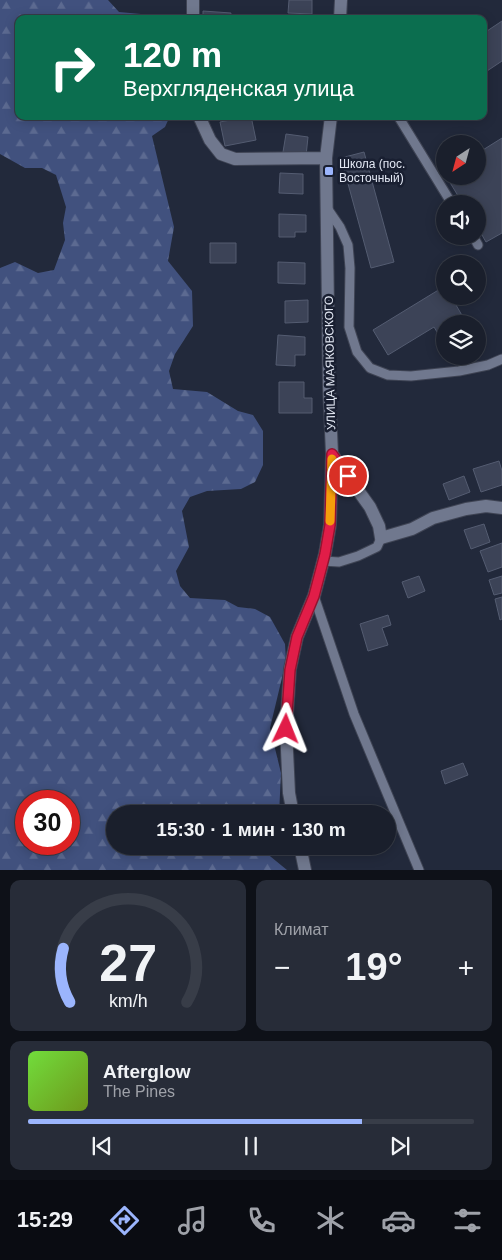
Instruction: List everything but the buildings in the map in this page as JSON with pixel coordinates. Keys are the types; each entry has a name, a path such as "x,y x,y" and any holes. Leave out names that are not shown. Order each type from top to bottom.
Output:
{"street":[{"path":"193,15 194,0"},
{"path":"340,15 341,0"},
{"path":"201,120 210,140 221,154 235,159 326,158"},
{"name":"УЛИЦА МАЯКОВСКОГО","path":"291,805 286,729 290,670 297,637 314,596 330,525 332,454 329,386 326,158 330,120"},
{"path":"332,454 370,507 380,526 382,538 412,529 433,518 466,509 486,506 502,508"},
{"path":"302,855 304,870"}],"lane":[{"path":"400,120 446,195"},
{"path":"327,208 340,227 348,245 350,268 349,327 357,352 370,368 388,375 411,376 488,365 502,360"},
{"path":"323,561 338,562 358,556 377,547 382,538"},
{"path":"314,596 354,714 419,870"}],"green space":[{"path":"0,0 108,0 119,12 152,15 15,15 15,120 168,120 165,127 152,136 174,227 168,261 192,291 193,326 175,354 169,371 173,389 207,392 238,411 253,415 263,431 263,465 255,482 241,489 207,491 190,497 182,511 189,547 176,571 180,586 190,598 225,600 238,607 255,609 270,617 285,644 286,661 270,728 281,773 279,805 106,805 106,855 269,855 287,870 0,870 0,268 15,262 38,273 54,270 65,240 63,223 66,207 56,175 42,168 25,168 0,154"}],"slow traffic":[{"path":"330,521 332,459"}],"place":[{"name":"Школа (пос. Восточный)","path":"329,171"}],"route":[{"path":"286,729 290,670 297,637 314,596 330,525 332,454 348,476"}]}
